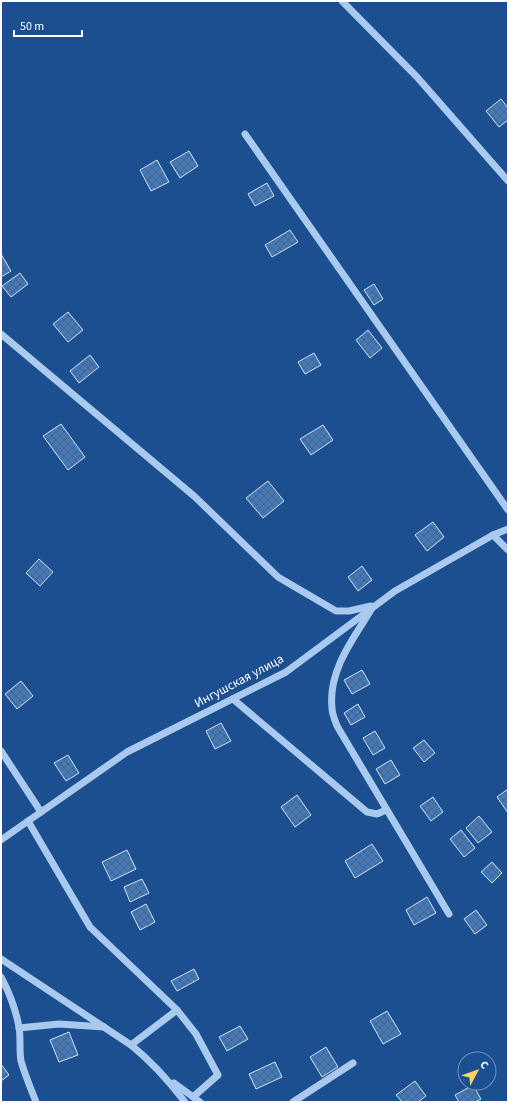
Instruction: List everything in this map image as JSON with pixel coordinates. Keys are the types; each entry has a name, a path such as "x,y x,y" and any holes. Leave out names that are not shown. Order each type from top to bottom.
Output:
{"street":[{"path":"342,1 417,77 508,181"},
{"path":"245,134 508,510"},
{"path":"1,334 194,496 278,577 336,611 349,611 375,605"},
{"name":"Ингушская улица","path":"1,840 127,752 286,672 395,591 493,535 508,529"},
{"path":"493,535 508,550"},
{"path":"375,605 348,646 339,666 333,682 331,696 332,710 337,726 449,914"},
{"path":"233,700 367,812 376,814 386,810"},
{"path":"1,751 41,812"},
{"path":"28,820 90,927 177,1010 196,1034 218,1075 193,1097"},
{"path":"1,959 131,1045 150,1060 167,1078 185,1102"},
{"path":"1,977 15,1013 19,1028 21,1060 25,1075 36,1102"},
{"path":"131,1045 177,1010"},
{"path":"19,1028 59,1024 104,1027"},
{"path":"292,1102 354,1063"},
{"path":"167,1078 200,1102"}],"building":[{"path":"501,99 508,108 508,120 499,127 486,111"},
{"path":"189,151 198,166 180,178 170,162"},
{"path":"157,160 169,182 151,191 140,170"},
{"path":"267,183 274,196 255,206 248,194"},
{"path":"290,230 298,242 272,257 265,245"},
{"path":"1,254 11,271 1,277"},
{"path":"20,273 28,284 11,297 2,286"},
{"path":"374,284 383,299 374,305 364,290"},
{"path":"68,312 83,330 68,342 53,324"},
{"path":"368,330 382,348 370,358 356,340"},
{"path":"314,353 321,365 305,374 298,362"},
{"path":"90,355 99,367 79,383 70,371"},
{"path":"61,424 85,457 68,470 43,436"},
{"path":"323,425 333,440 311,455 300,439"},
{"path":"268,481 284,501 263,518 246,498"},
{"path":"433,522 444,537 427,551 415,535"},
{"path":"39,559 53,572 40,586 26,573"},
{"path":"362,566 372,580 358,591 348,577"},
{"path":"362,670 370,684 352,694 344,680"},
{"path":"21,681 33,696 17,709 5,694"},
{"path":"358,704 365,717 351,725 344,713"},
{"path":"221,723 231,741 215,749 206,731"},
{"path":"375,731 385,748 373,755 363,738"},
{"path":"424,740 435,753 424,762 413,748"},
{"path":"68,755 79,773 66,781 54,763"},
{"path":"391,760 400,775 385,784 376,769"},
{"path":"508,789 508,813 497,797"},
{"path":"297,795 311,815 295,827 281,807"},
{"path":"433,797 443,812 431,821 420,806"},
{"path":"479,816 492,832 478,843 466,828"},
{"path":"461,830 475,848 464,857 450,839"},
{"path":"372,844 383,861 355,878 345,861"},
{"path":"127,850 136,869 111,881 102,862"},
{"path":"492,862 502,873 492,883 481,872"},
{"path":"142,879 149,893 130,902 124,887"},
{"path":"427,897 436,913 414,925 406,910"},
{"path":"146,904 155,922 140,930 131,912"},
{"path":"476,910 487,925 475,934 464,919"},
{"path":"194,969 199,979 177,991 171,981"},
{"path":"387,1011 401,1034 383,1044 370,1021"},
{"path":"240,1026 248,1039 227,1051 219,1037"},
{"path":"69,1032 78,1055 59,1062 50,1040"},
{"path":"326,1047 338,1067 322,1077 310,1057"},
{"path":"275,1062 282,1077 256,1089 249,1074"},
{"path":"1,1064 9,1075 1,1081"},
{"path":"415,1081 426,1096 418,1102 402,1102 396,1095"},
{"path":"462,1091 476,1091 481,1099 475,1102 459,1102 455,1095"}]}
